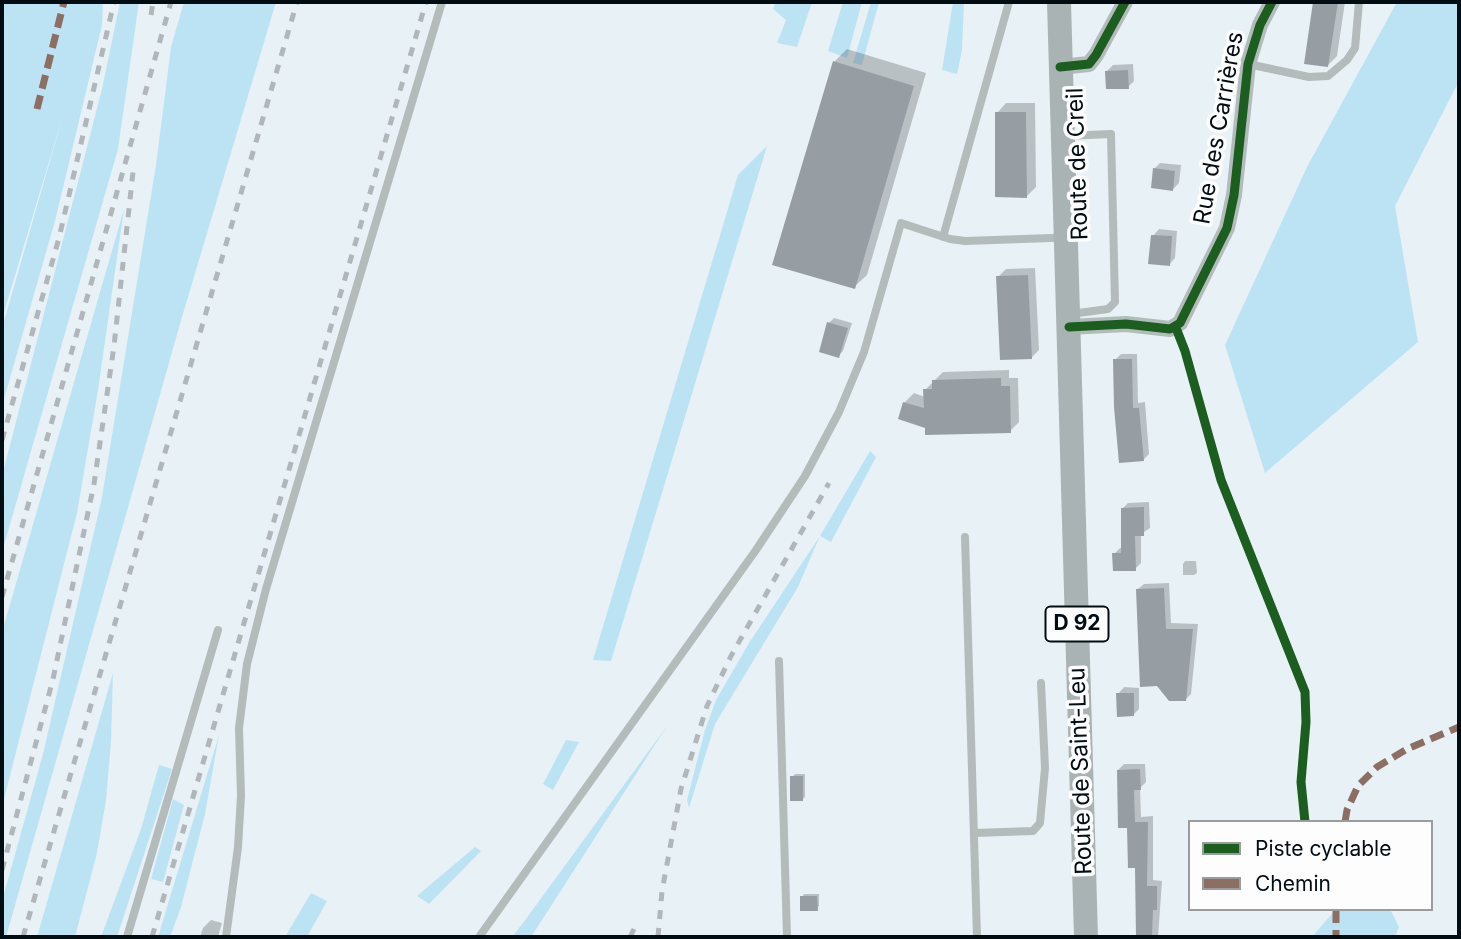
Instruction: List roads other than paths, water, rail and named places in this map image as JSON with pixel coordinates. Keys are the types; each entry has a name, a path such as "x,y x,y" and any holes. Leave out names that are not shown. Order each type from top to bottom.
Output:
{"main road":[{"name":"Route de Creil","path":"1059,2 1067,67 1074,318"},
{"name":"Route de Creil","path":"1067,67 1074,2"},
{"name":"Route de Saint-Leu","path":"1074,318 1086,937"},
{"name":"Route de Saint-Leu","path":"1074,318 1101,937"}],"street":[{"path":"1067,67 1089,64 1094,59 1125,2"},
{"name":"Rue des Carrières","path":"1074,318 1170,329 1180,323 1223,239 1230,218 1248,64 1260,25 1272,2"}],"lane":[{"path":"226,937 242,796 239,728 247,664 266,589 442,2"},
{"path":"943,237 1009,2"},
{"path":"1248,64 1308,77 1328,76 1347,60 1355,48 1359,2"},
{"path":"1069,136 1111,134 1115,302 1108,309 1074,318"},
{"path":"479,937 756,550 805,476 839,412 864,352 901,223 943,237 965,240 1072,238"},
{"path":"965,537 977,937"},
{"path":"127,937 218,630"},
{"path":"779,661 787,937"},
{"path":"974,833 1033,831 1040,823 1045,768 1041,683"}],"railway":[{"path":"2,440 59,238 114,2"},
{"path":"151,15 153,2"},
{"path":"2,597 171,2"},
{"path":"23,937 297,2"},
{"path":"152,937 426,2"},
{"path":"2,870 53,679 94,484 114,346 133,172"},
{"path":"658,937 662,891 681,789 707,706 731,656 829,483"},
{"path":"630,937 634,929"}]}
